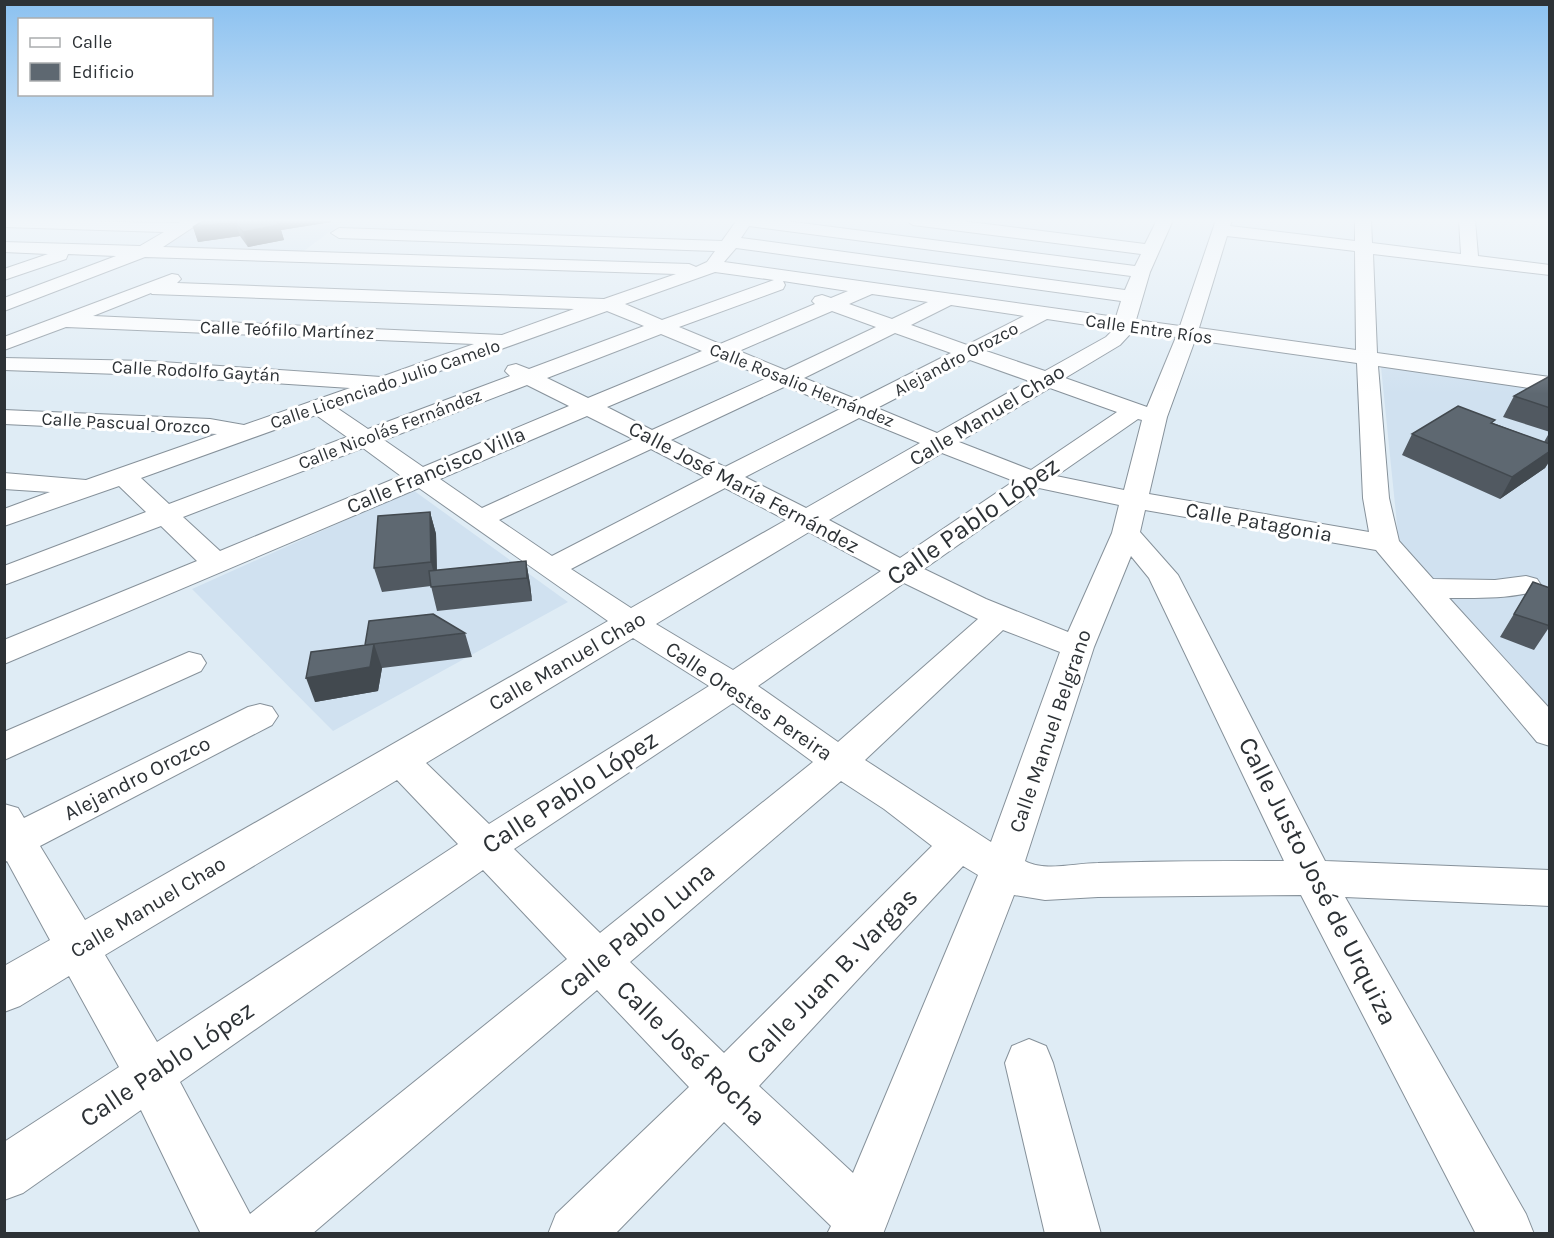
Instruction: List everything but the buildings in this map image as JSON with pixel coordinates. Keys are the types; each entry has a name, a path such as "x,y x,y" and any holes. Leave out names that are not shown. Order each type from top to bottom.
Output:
{"street":[{"path":"4,305 75,278"},
{"path":"4,344 174,278"},
{"name":"Calle Licenciado Julio Camelo","path":"4,518 683,278"},
{"name":"Calle Entre Ríos","path":"760,278 868,289 1042,314 1128,311 1187,334 1550,384"},
{"path":"969,278 1128,311 1139,278"},
{"name":"Calle Manuel Belgrano","path":"857,1225 1002,870 1078,647 1130,517 1145,414 1187,334 1205,278"},
{"path":"1364,278 1376,498 1385,543 1550,734"},
{"path":"766,279 1145,414"},
{"name":"Calle Nicolás Fernández","path":"4,576 660,327 766,279"},
{"path":"152,288 610,305"},
{"name":"Calle Francisco Villa","path":"4,653 868,289"},
{"path":"479,519 655,440 947,300"},
{"name":"Calle Rosalio Hernández","path":"610,305 861,408 940,443 1130,517"},
{"name":"Calle Manuel Chao","path":"4,991 633,624 1113,340 1124,330 1128,311"},
{"name":"Alejandro Orozco","path":"550,568 1042,314"},
{"name":"Calle Teófilo Martínez","path":"63,321 511,339"},
{"name":"Calle José María Fernández","path":"478,352 655,440 723,478 998,618 1078,647"},
{"name":"Calle Rodolfo Gaytán","path":"4,364 228,372 387,384"},
{"name":"Calle Orestes Pereira","path":"320,407 633,624 734,686 839,762 898,799 959,844 1024,881 1045,883 1098,880 1313,878 1550,888"},
{"name":"Calle Pablo López","path":"4,1173 485,847 734,686 1032,479 1145,414"},
{"name":"Calle Pascual Orozco","path":"4,417 210,426 248,432"},
{"path":"124,477 216,564"},
{"path":"4,481 91,488"},
{"name":"Calle Patagonia","path":"1130,517 1385,543"},
{"name":"Calle Justo José de Urquiza","path":"1130,517 1163,575 1313,878 1506,1233"},
{"path":"1425,588 1495,589 1526,585"},
{"name":"Calle Pablo Luna","path":"269,1233 839,762 998,618"},
{"path":"4,747 189,663"},
{"name":"Alejandro Orozco","path":"8,835 260,717"},
{"name":"Calle José Rocha","path":"399,759 857,1225"},
{"path":"8,835 79,948 150,1076 231,1233"},
{"name":"Calle Juan B. Vargas","path":"576,1233 723,1088 959,844"},
{"path":"1029,1063 1073,1233"}],"shaded area":[{"path":"1381,367 1549,391 1549,717 1399,544"},
{"path":"413,490 568,602 333,731 192,589"}]}
